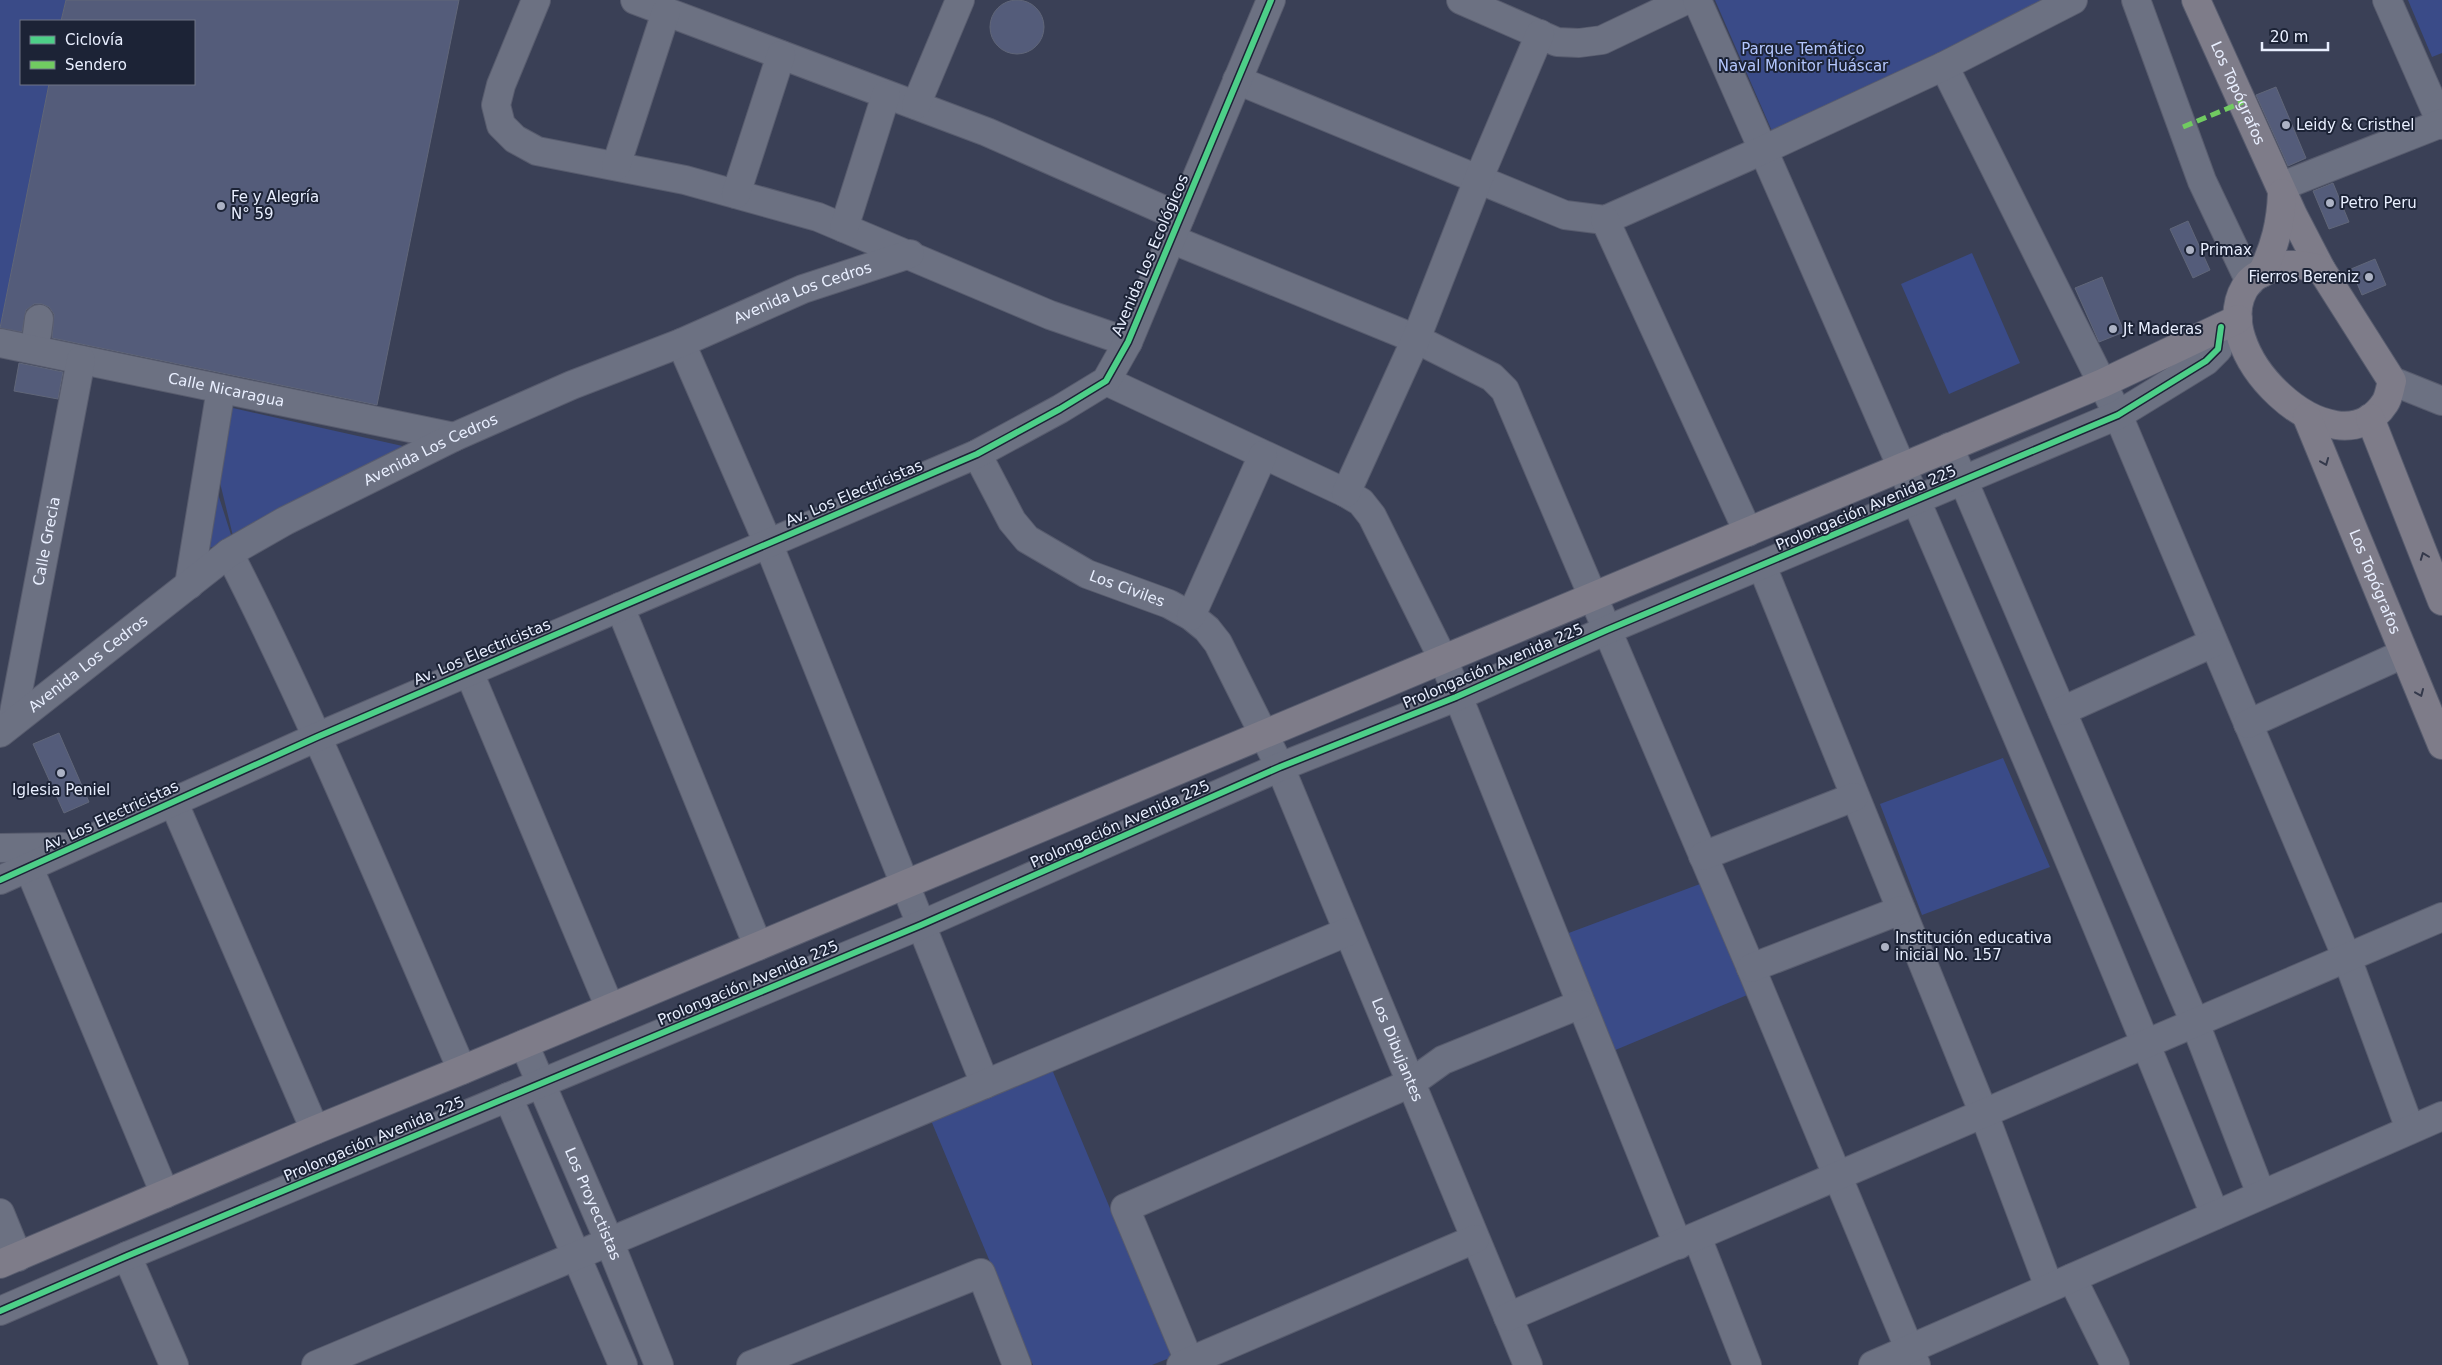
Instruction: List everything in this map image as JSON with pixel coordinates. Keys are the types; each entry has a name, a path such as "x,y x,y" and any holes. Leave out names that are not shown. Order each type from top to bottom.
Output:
{"main road":[{"name":"Los Topógrafos","path":"2196,0 2282,186 2293,215 2321,269"},
{"name":"Los Topógrafos","path":"2256,277 2275,246 2281,217 2282,186"},
{"path":"2279,265 2301,265 2321,269 2392,381 2386,403 2370,418 2353,424 2331,424 2307,417 2276,393 2253,363 2230,323 2239,300 2256,277 2279,265"},
{"name":"Prolongación Avenida 225","path":"9,1260 315,1130 2103,383 2230,323"},
{"name":"Los Topógrafos","path":"2307,417 2442,745"},
{"path":"2370,418 2442,601"}],"street":[{"path":"536,0 501,85 496,105 501,125 515,139 537,151 685,180 818,217 910,254 1050,315 1128,342"},
{"path":"636,0 681,10 781,55 987,132 1176,228 1416,339 1492,377 1506,390 1751,968 1912,1357"},
{"path":"916,105 960,0"},
{"name":"Avenida Los Ecológicos","path":"977,454 1060,410 1106,381 1128,342 1271,0"},
{"path":"1460,0 1557,42 1578,43 1602,40 1686,0"},
{"path":"1697,0 1903,467 2147,1044 2215,1214"},
{"path":"1237,80 1565,215 1605,220 1763,150 1944,66 2073,0"},
{"path":"2136,0 2202,181 2223,229 2256,277"},
{"path":"2282,186 2442,124 2388,0"},
{"path":"616,166 681,10"},
{"path":"1346,493 1416,339 1478,180 1540,34"},
{"path":"736,194 781,55"},
{"path":"1944,66 2118,415 2347,958 2410,1129"},
{"path":"844,228 886,95"},
{"path":"1605,220 1748,532"},
{"name":"Avenida Los Cedros","path":"6,728 229,553 285,521 454,437 572,385 681,343 803,289 910,254"},
{"name":"Prolongación Avenida 225","path":"0,1311 127,1256 921,925 1280,767 1456,697 1607,630 2118,415 2206,361 2218,349 2230,323"},
{"name":"Calle Nicaragua","path":"0,343 454,437"},
{"path":"681,343 768,543 985,1084"},
{"name":"Calle Grecia","path":"6,728 81,360"},
{"path":"1106,381 1346,493 1361,502 1372,516 1443,659 1456,697 1581,1004 1688,1241 1747,1365"},
{"path":"2392,381 2442,402"},
{"path":"189,585 221,389"},
{"path":"1949,447 2195,1023 2261,1194"},
{"name":"Av. Los Electricistas","path":"0,880 317,737 977,454"},
{"name":"Los Civiles","path":"977,454 1012,521 1027,539 1087,574 1169,604 1191,616 1207,629 1218,643 1264,734"},
{"path":"1191,616 1263,455"},
{"path":"229,553 262,617 317,737 462,1070"},
{"path":"1762,566 1984,1114 2060,1283 2115,1365"},
{"path":"620,606 758,946"},
{"path":"2062,711 2213,643"},
{"path":"2248,724 2403,654"},
{"path":"469,672 610,1008"},
{"name":"Los Dibujantes","path":"1264,734 1280,767 1528,1365"},
{"path":"1703,856 1854,797"},
{"path":"173,801 315,1130"},
{"path":"0,848 74,847"},
{"path":"29,868 165,1194"},
{"path":"1751,968 1901,910"},
{"path":"1508,1317 2442,917"},
{"path":"316,1365 1347,932"},
{"path":"1475,1239 1185,1363 1126,1208 1411,1084 1443,1060 1581,1004"},
{"name":"Los Proyectistas","path":"524,1044 609,1242 659,1365"},
{"path":"508,1097 623,1365"},
{"path":"1873,1365 1912,1357 2060,1283 2442,1116"},
{"path":"0,1214 9,1260"},
{"path":"127,1256 174,1365"},
{"path":"751,1365 981,1273 1017,1365"}],"green space":[{"path":"0,0 66,0 61,20 20,20 20,85 49,85 0,329"},
{"name":"Parque Temático Naval Monitor Huáscar","path":"1715,0 2051,0 1775,138"},
{"path":"2408,0 2442,0 2442,53 2432,57"},
{"path":"1972,253 2020,363 1949,394 1901,284"},
{"path":"224,406 407,447 233,536 213,454"},
{"path":"211,472 233,541 202,550"},
{"path":"2003,758 2050,867 1922,915 1880,804"},
{"path":"1700,884 1752,993 1613,1051 1566,934"},
{"path":"1051,1067 1172,1357 1152,1365 1033,1365 930,1118"}],"building":[{"name":"Fe y Alegría N° 59","path":"66,0 459,0 377,405 52,338 54,314 49,307 42,304 34,304 26,310 22,332 0,328 49,85 195,85 195,20 61,20"},
{"path":"1017,0 1027,2 1036,8 1042,17 1044,27 1042,37 1036,46 1027,52 1017,54 1007,52 998,46 992,37 990,27 992,17 998,8 1007,2"},
{"path":"2276,87 2306,158 2288,166 2256,95"},
{"name":"Petro Peru","path":"2333,183 2349,222 2329,229 2313,191"},
{"name":"Primax","path":"2188,221 2210,270 2193,278 2170,229"},
{"name":"Fierros Bereniz","path":"2375,259 2386,285 2362,295 2351,269"},
{"path":"2102,277 2124,332 2099,342 2075,288"},
{"path":"19,363 63,372 58,399 14,391"},
{"name":"Iglesia Peniel","path":"59,733 89,802 64,813 33,744"}],"marked path":[{"path":"2183,127 2243,102"}],"cycle path":[{"path":"0,880 317,737 977,454 1060,409 1106,381 1128,342 1271,0"},
{"path":"0,1311 127,1256 921,925 1280,767 1456,697 1607,630 2118,415 2206,361 2218,349 2221,327"}],"place":[{"name":"Leidy & Cristhel","path":"2286,125"},
{"name":"Petro Peru","path":"2330,203"},
{"name":"Fe y Alegría N° 59","path":"221,206"},
{"name":"Primax","path":"2190,250"},
{"name":"Fierros Bereniz","path":"2369,277"},
{"name":"Jt Maderas","path":"2113,329"},
{"name":"Iglesia Peniel","path":"61,773"},
{"name":"Institución educativa inicial No. 157","path":"1885,947"}]}
